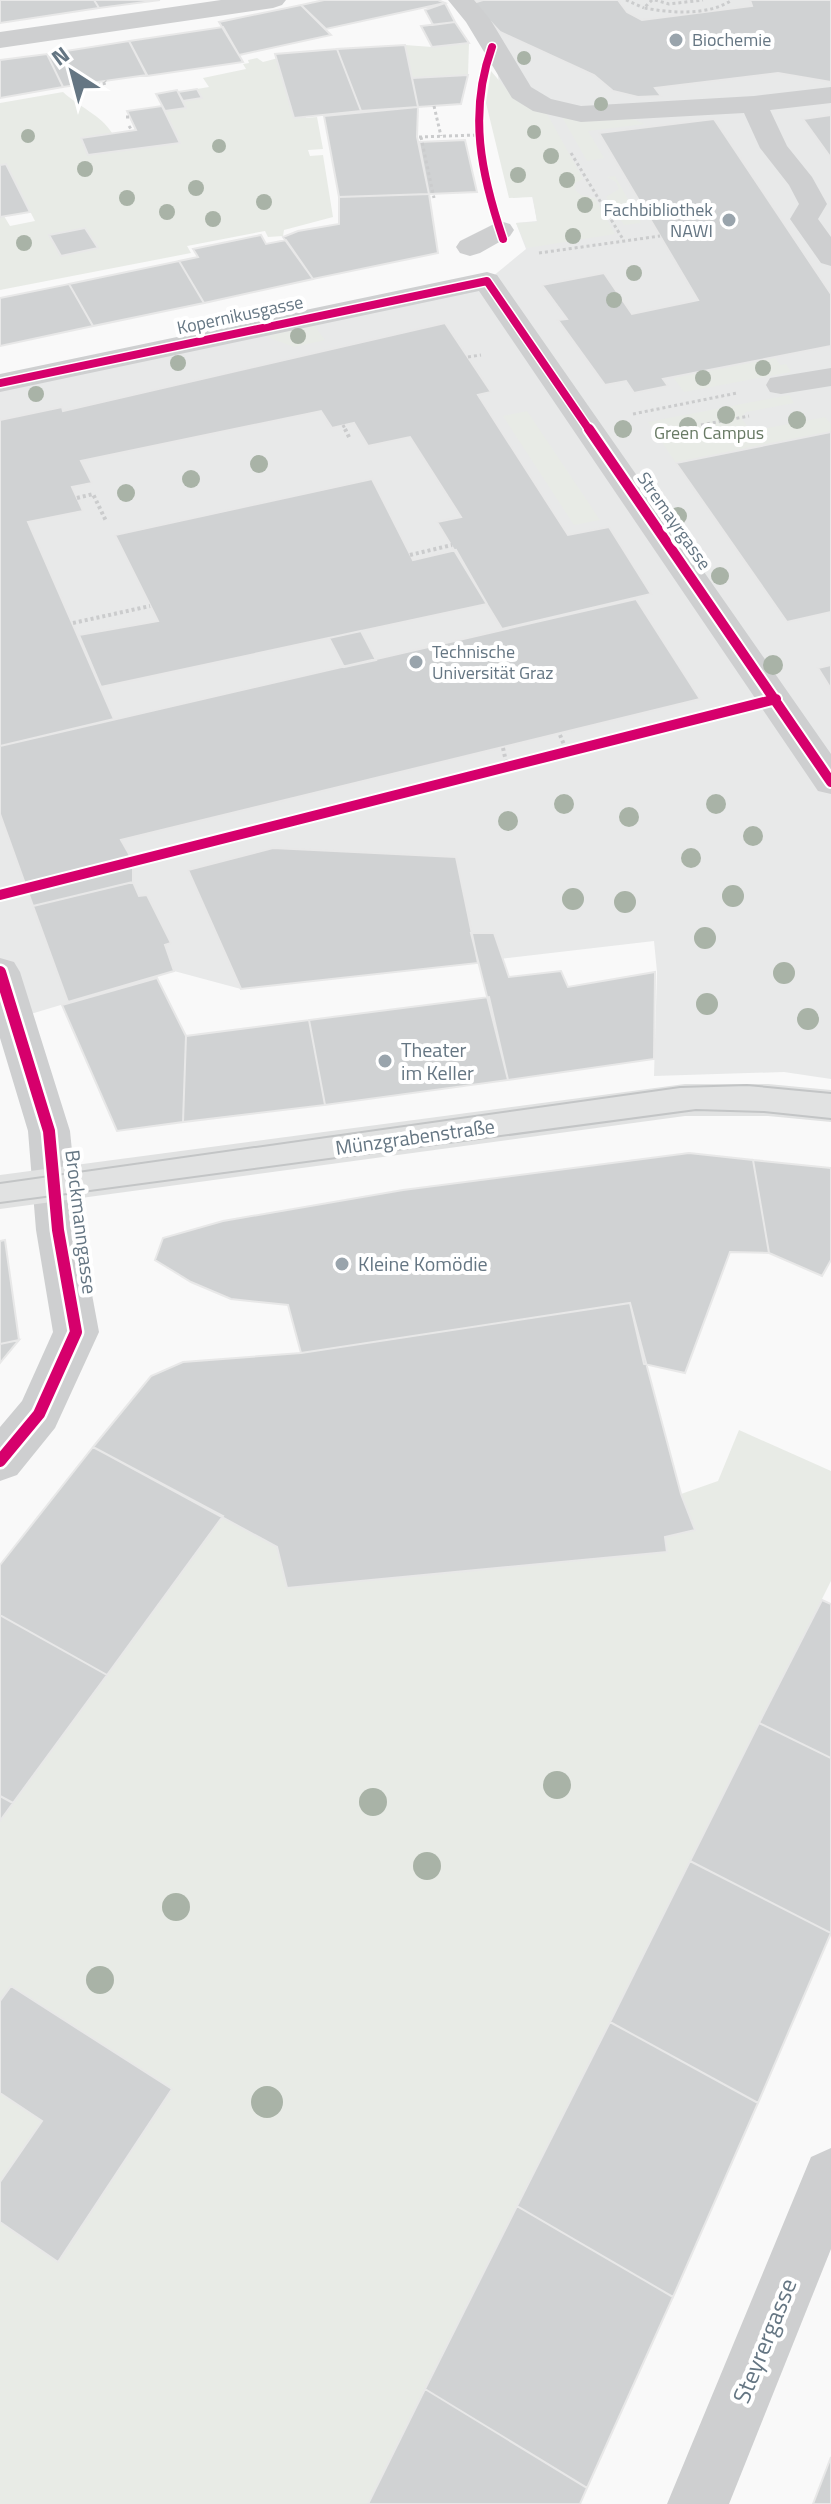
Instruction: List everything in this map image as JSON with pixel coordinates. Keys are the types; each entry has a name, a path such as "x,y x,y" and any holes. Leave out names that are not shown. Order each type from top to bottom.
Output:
{"main road":[{"name":"Münzgrabenstraße","path":"0,1192 674,1101 768,1100 831,1106"}],"street":[{"path":"0,40 273,0"},
{"path":"461,0 477,19 521,92 542,105 581,114 754,104 831,95"},
{"path":"754,104 774,148 802,183 813,204 804,219 831,257"},
{"path":"470,247 500,230"},
{"name":"Kopernikusgasse","path":"0,383 487,281"},
{"name":"Stremayrgasse","path":"487,281 831,782"},
{"path":"781,385 831,377"},
{"name":"Brockmanngasse","path":"0,972 49,1131 58,1230 76,1332 39,1414 0,1461"},
{"name":"Steyrergasse","path":"698,2504 831,2177"}],"path":[{"path":"626,0 644,8 682,13 727,8 732,0"},
{"path":"644,8 654,0 669,4 703,0"},
{"path":"492,47 481,73 476,111 477,135 488,194 500,230"},
{"path":"85,87 107,83 105,81"},
{"path":"542,105 624,241"},
{"path":"434,106 441,136"},
{"path":"434,198 419,137 477,135"},
{"path":"534,254 660,236"},
{"path":"640,412 728,395"},
{"path":"343,425 350,439"},
{"path":"77,498 93,494 106,521"},
{"path":"410,555 452,545"},
{"path":"73,623 150,606"},
{"path":"560,735 567,752"},
{"path":"503,748 507,766"},
{"path":"552,755 582,748"},
{"path":"493,770 522,763"}],"shaded area":[{"name":"Technische Universität Graz","path":"468,0 831,0 831,1079 784,1072 654,1076 657,972 654,941 241,989 174,971 14,1019 0,972 0,383 487,281 526,249 516,223 537,221 532,196 513,198 494,43"}],"green space":[{"path":"469,43 468,75 412,78 405,45 432,47"},
{"path":"282,57 306,118 317,117 323,149 308,150 310,156 323,155 333,217 284,230 283,236 268,237 265,231 187,246 191,253 0,290 0,217 4,216 10,226 35,221 6,164 0,165 0,103 63,92 102,121 112,133 82,138 179,142 165,111 185,108 183,101 201,98 197,89 209,87 203,78 246,69 243,64 249,63 248,60 257,58 263,62"},
{"path":"491,71 508,91 545,110 583,179 575,183 575,190 581,195 595,198 615,234 527,248 516,223 537,222 533,197 509,198 486,103"},
{"path":"561,115 630,118 645,124 588,131 604,158 587,161"},
{"path":"615,176 641,223 624,225 606,197 619,189 616,182 607,177"},
{"path":"314,325 325,340 294,347 265,336"},
{"name":"Green Campus","path":"774,356 780,365 786,364 791,372 684,392 673,377"},
{"name":"Green Campus","path":"789,395 794,403 746,412 741,418 751,431 825,417 831,424 831,432 676,463 648,422"},
{"path":"527,411 600,520 574,525 503,416"},
{"path":"739,1430 831,1471 831,1581 368,2504 0,2504 0,1821 223,1516 277,1547 287,1588 667,1552 665,1537 695,1530 681,1494 718,1481"}],"building":[{"path":"0,0 94,0 99,8 0,23"},
{"path":"94,0 160,0 99,8"},
{"path":"324,0 438,0 445,3 326,29 301,5"},
{"name":"Biochemie","path":"483,0 618,0 627,12 642,20 752,6 750,0 831,0 831,82 778,73 655,88 661,96 638,97 613,91 594,75 500,32 473,3"},
{"path":"445,3 455,22 433,25 425,10"},
{"path":"301,5 331,35 239,55 219,22"},
{"path":"455,22 469,43 432,47 421,26"},
{"path":"223,27 243,62 147,76 129,41"},
{"path":"129,41 147,75 63,87 47,54"},
{"path":"405,45 418,107 361,111 337,49"},
{"path":"337,49 361,111 294,118 275,54"},
{"path":"47,54 63,87 0,98 0,60"},
{"path":"468,75 461,104 418,107 412,78"},
{"path":"197,89 202,98 183,101 178,92"},
{"path":"177,90 186,108 165,111 156,94"},
{"path":"162,106 180,143 88,155 81,138 136,130 127,111"},
{"path":"418,107 417,137 429,194 339,197 324,116"},
{"path":"831,115 831,158 803,119"},
{"name":"Fachbibliothek NAWI","path":"714,119 831,294 831,346 663,379 668,386 634,393 626,381 605,385 558,320 567,319 542,285 604,273 632,314 698,300 599,133"},
{"path":"465,140 477,192 429,194 419,142"},
{"path":"6,164 30,212 0,217 0,165"},
{"path":"429,194 438,253 313,279 283,237 298,231 339,224 339,197"},
{"path":"85,228 98,248 61,256 49,235"},
{"path":"261,235 266,244 286,240 313,279 204,303 179,261 198,257 193,249"},
{"path":"179,261 204,303 93,326 69,284"},
{"path":"69,284 93,326 0,346 0,298"},
{"path":"445,323 491,392 478,395 568,535 609,527 651,594 502,629 437,522 461,517 410,437 368,446 354,423 332,428 321,411 81,461 92,483 72,487 83,511 28,522 114,719 0,746 0,420 62,407 63,411"},
{"path":"831,432 831,612 787,622 676,463"},
{"path":"372,479 413,560 456,550 487,604 101,687 79,635 158,621 115,535"},
{"path":"636,599 700,699 121,840 133,861 133,882 33,906 0,814 0,746"},
{"path":"361,631 376,660 344,667 329,638"},
{"path":"831,665 831,689 818,668"},
{"path":"273,848 456,857 478,963 241,989 188,870"},
{"path":"133,882 139,896 147,895 171,943 165,945 174,971 68,1002 33,906"},
{"path":"471,933 494,933 509,977 561,971 568,987 655,972 654,1059 508,1080"},
{"path":"157,978 186,1036 183,1122 117,1131 62,1005"},
{"path":"489,997 508,1080 325,1105 309,1020"},
{"path":"309,1020 325,1105 183,1122 186,1036"},
{"path":"689,1153 753,1160 769,1253 730,1252 685,1373 644,1364 630,1303 301,1353 288,1305 231,1299 191,1282 155,1260 163,1238 223,1221 403,1190"},
{"path":"753,1160 831,1168 831,1260 822,1276 769,1253"},
{"path":"5,1240 19,1340 0,1344 0,1241"},
{"path":"630,1303 681,1494 695,1530 665,1537 667,1552 287,1588 277,1547 93,1447 151,1376 183,1362 301,1353"},
{"path":"19,1340 0,1363 0,1344"},
{"path":"93,1447 223,1516 107,1675 0,1615 0,1565"},
{"path":"822,1600 831,1604 831,1758 759,1723"},
{"path":"0,1615 107,1675 13,1803 0,1796"},
{"path":"759,1723 831,1758 831,1933 690,1861"},
{"path":"0,1796 13,1803 0,1821"},
{"path":"690,1861 831,1933 758,2103 610,2022"},
{"path":"11,1986 172,2089 58,2262 0,2222 0,2182 42,2121 0,2093 0,2001"},
{"path":"610,2022 758,2103 673,2297 517,2206"},
{"path":"517,2206 673,2297 587,2488 425,2389"},
{"path":"425,2389 587,2488 580,2504 368,2504"},
{"path":"831,2457 831,2504 813,2504"}],"tram line":[{"path":"0,1183 680,1087 747,1085 831,1093"},
{"path":"0,1203 696,1110 764,1112 831,1119"}],"cycle path":[{"path":"492,47 479,94 477,119 482,167 503,239"},
{"path":"0,383 487,281 831,782"},
{"path":"0,895 776,699"},
{"path":"0,972 49,1131 58,1230 76,1332 39,1414 0,1461"}],"place":[{"name":"Biochemie","path":"676,40"},
{"name":"Fachbibliothek NAWI","path":"729,220"},
{"name":"Technische Universität Graz","path":"416,662"},
{"name":"Theater im Keller","path":"385,1061"},
{"name":"Kleine Komödie","path":"342,1264"}]}
